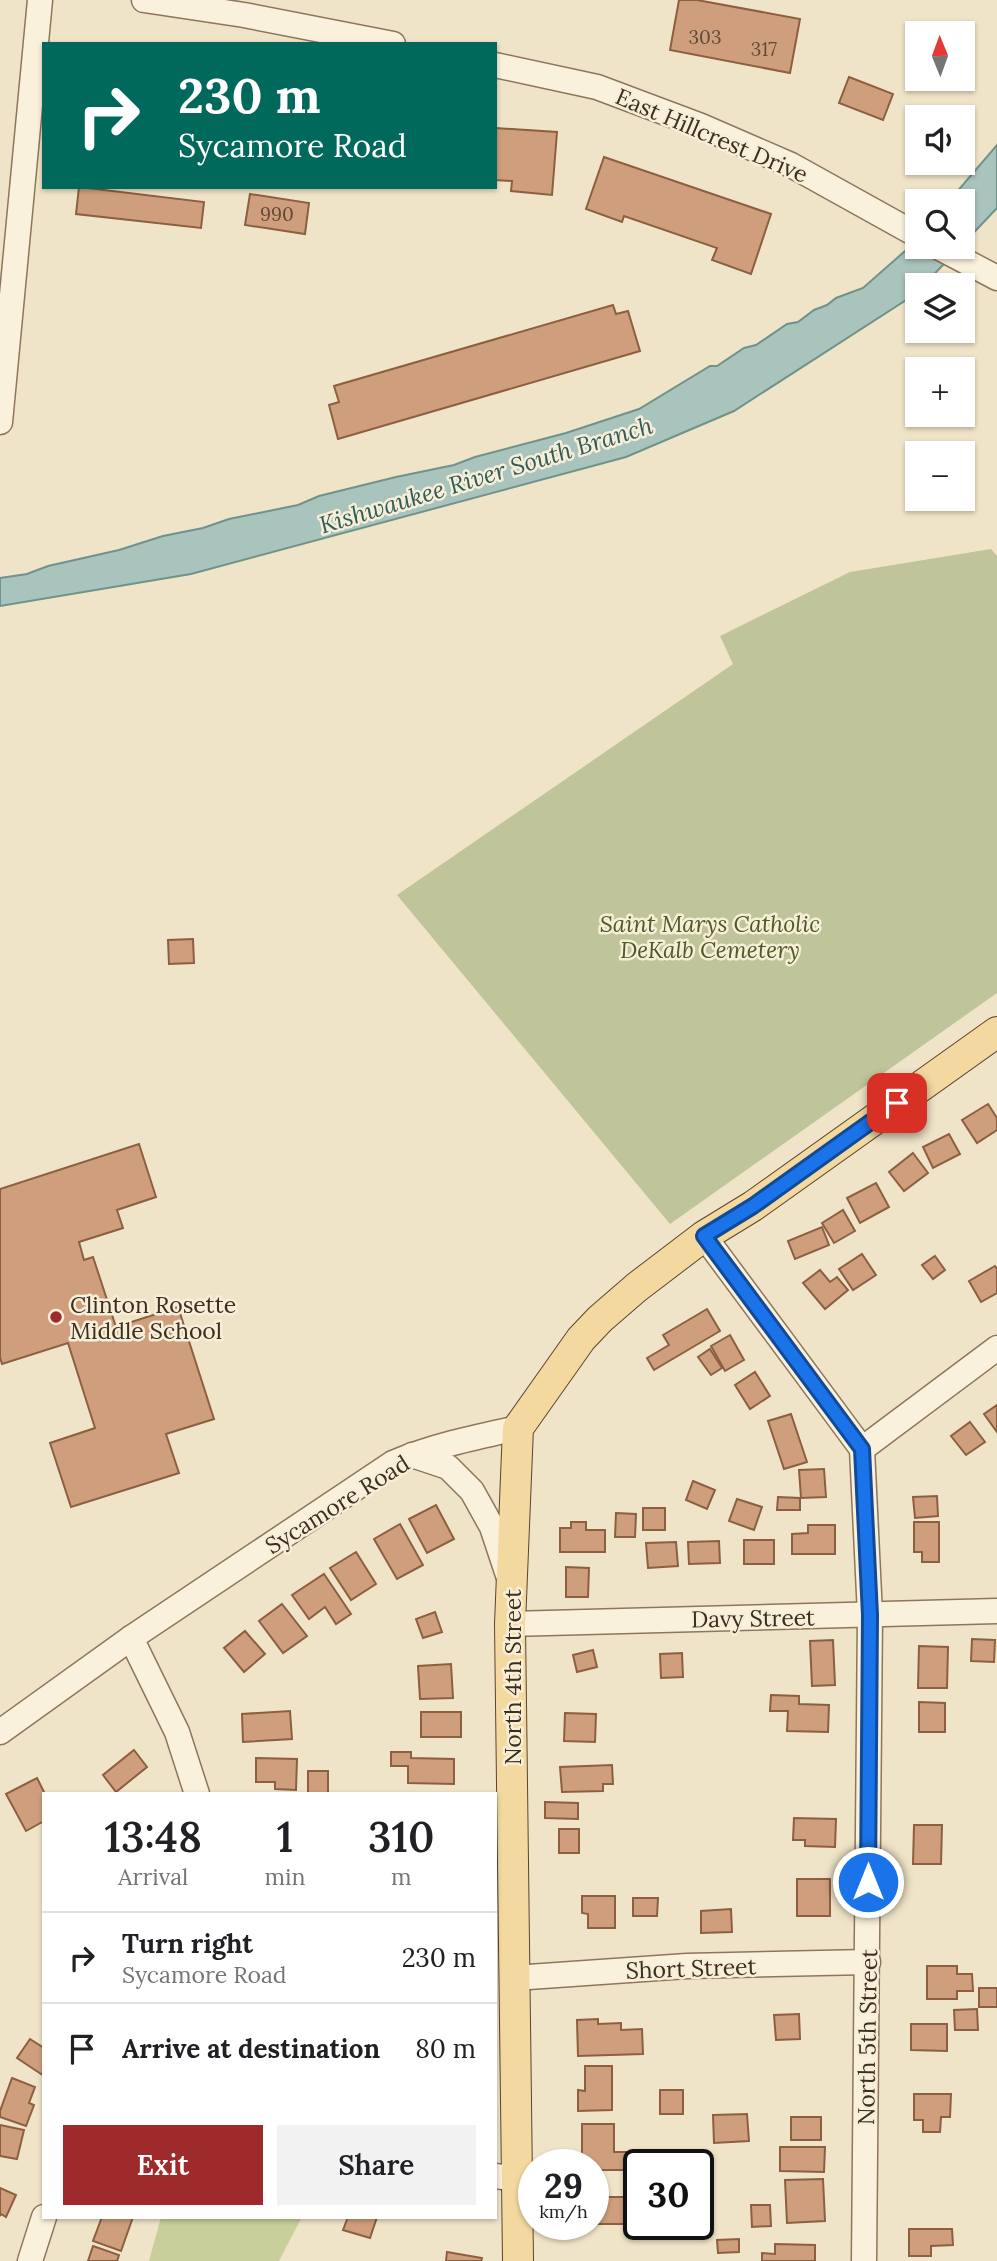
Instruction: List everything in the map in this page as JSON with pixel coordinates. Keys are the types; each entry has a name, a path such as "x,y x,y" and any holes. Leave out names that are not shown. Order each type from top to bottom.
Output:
{"main road":[{"path":"518,1428 581,1339 637,1287 704,1236 753,1206 997,1032"},
{"name":"North 4th Street","path":"518,1428 510,1624 514,1978 507,2178 518,2261"}],"street":[{"path":"0,422 40,0"},
{"path":"144,0 244,15 383,42"},
{"name":"East Hillcrest Drive","path":"497,65 597,87 701,126 791,165 905,228"},
{"path":"961,259 997,278"},
{"path":"704,1236 862,1449 997,1348"},
{"name":"Sycamore Road","path":"0,1732 131,1638 393,1463 412,1455 518,1428"},
{"name":"North 5th Street","path":"862,1449 870,1615 864,2261"},
{"path":"412,1455 448,1467 471,1491 492,1527 512,1585"},
{"name":"Davy Street","path":"510,1624 997,1611"},
{"path":"131,1638 177,1732 196,1792"},
{"name":"Short Street","path":"514,1978 687,1966 868,1962"},
{"path":"30,2261 43,2219"}],"green space":[{"name":"Saint Marys Catholic DeKalb Cemetery","path":"991,549 997,556 997,993 670,1224 397,895 733,664 720,636 850,572"},
{"path":"160,2219 301,2219 279,2261 149,2261"}],"water":[{"path":"997,145 997,208 975,231 975,189 959,189 971,175 975,175 975,171"},
{"name":"Kishwaukee River South Branch","path":"905,251 905,259 949,259 935,273 905,273 905,301 734,411 626,457 191,574 0,606 0,578 27,574 48,566 119,550 229,519 298,505 319,496 454,465 639,409 710,366 717,366 744,348 756,345 787,324 798,322 836,298 863,288"}],"building":[{"path":"679,0 697,0 800,19 790,73 670,50"},
{"path":"849,77 893,94 883,120 839,103"},
{"path":"497,128 557,132 552,195 511,191 512,181 497,180"},
{"path":"604,157 771,214 751,274 712,260 717,248 624,216 622,222 586,209"},
{"path":"79,189 204,202 201,228 76,214"},
{"path":"250,194 309,203 305,234 245,225"},
{"path":"613,305 616,314 628,311 640,351 338,439 329,405 339,402 334,386"},
{"path":"193,939 194,963 169,964 168,940"},
{"path":"988,1104 997,1118 997,1130 977,1143 962,1120"},
{"path":"949,1134 960,1154 933,1168 923,1147"},
{"name":"Clinton Rosette Middle School","path":"139,1144 156,1197 117,1210 123,1228 79,1242 84,1260 93,1257 116,1327 178,1307 214,1419 166,1434 179,1473 71,1507 50,1443 95,1428 68,1343 2,1364 0,1189"},
{"path":"913,1153 928,1173 904,1191 889,1172"},
{"path":"876,1183 889,1207 860,1223 847,1198"},
{"path":"843,1210 855,1231 834,1243 822,1223"},
{"path":"822,1227 829,1245 795,1259 788,1241"},
{"path":"862,1254 876,1275 853,1290 839,1269"},
{"path":"935,1256 945,1270 933,1279 922,1265"},
{"path":"995,1266 997,1293 981,1302 969,1281"},
{"path":"820,1270 830,1282 837,1277 848,1290 825,1309 803,1283"},
{"path":"707,1309 720,1331 654,1370 647,1358 669,1345 663,1335"},
{"path":"730,1335 744,1360 725,1371 711,1346"},
{"path":"710,1349 722,1368 711,1375 698,1357"},
{"path":"755,1372 770,1396 750,1409 735,1385"},
{"path":"997,1405 997,1432 984,1414"},
{"path":"791,1414 807,1462 784,1469 768,1421"},
{"path":"970,1422 985,1442 966,1455 951,1436"},
{"path":"824,1469 826,1497 801,1498 799,1470"},
{"path":"693,1481 715,1490 707,1509 686,1500"},
{"path":"937,1496 938,1516 915,1518 913,1497"},
{"path":"778,1497 800,1498 800,1510 777,1510"},
{"path":"737,1499 762,1507 754,1530 729,1521"},
{"path":"436,1505 454,1539 427,1553 409,1519"},
{"path":"643,1508 665,1508 665,1530 643,1530"},
{"path":"616,1513 636,1514 635,1537 615,1537"},
{"path":"571,1522 586,1522 586,1530 605,1530 605,1552 560,1552 560,1528 571,1528"},
{"path":"914,1522 939,1522 939,1562 922,1562 922,1552 914,1552"},
{"path":"400,1524 423,1565 397,1579 374,1539"},
{"path":"808,1525 835,1525 835,1554 792,1554 792,1534 808,1533"},
{"path":"744,1540 774,1540 774,1564 744,1564"},
{"path":"719,1541 720,1563 689,1564 688,1542"},
{"path":"676,1542 678,1566 648,1568 646,1543"},
{"path":"356,1552 376,1584 351,1600 330,1568"},
{"path":"566,1567 589,1568 588,1597 566,1597"},
{"path":"324,1574 351,1614 336,1624 325,1607 309,1619 292,1595"},
{"path":"282,1604 307,1636 283,1653 259,1621"},
{"path":"435,1612 442,1632 423,1638 416,1619"},
{"path":"245,1631 265,1654 244,1672 224,1648"},
{"path":"972,1639 995,1640 994,1662 971,1661"},
{"path":"833,1640 835,1685 812,1686 810,1641"},
{"path":"919,1646 948,1647 947,1688 918,1688"},
{"path":"593,1650 597,1667 577,1672 573,1655"},
{"path":"682,1653 683,1677 661,1678 660,1654"},
{"path":"451,1664 453,1698 420,1699 418,1666"},
{"path":"771,1695 799,1696 799,1704 829,1705 828,1732 787,1731 788,1711 770,1711"},
{"path":"919,1702 945,1703 945,1732 919,1732"},
{"path":"290,1711 292,1739 243,1742 242,1714"},
{"path":"421,1712 461,1712 461,1737 421,1737"},
{"path":"565,1713 596,1714 595,1742 564,1741"},
{"path":"134,1750 147,1767 116,1792 103,1775"},
{"path":"391,1752 411,1752 411,1758 454,1759 454,1784 408,1783 408,1766 391,1766"},
{"path":"256,1758 297,1759 296,1790 275,1789 275,1782 256,1782"},
{"path":"612,1765 613,1784 603,1784 603,1791 562,1792 560,1767"},
{"path":"308,1771 328,1771 328,1792 308,1792"},
{"path":"37,1778 44,1792 42,1822 26,1831 6,1794"},
{"path":"545,1802 578,1803 578,1819 545,1818"},
{"path":"794,1818 836,1819 835,1847 805,1846 805,1840 793,1840"},
{"path":"914,1825 942,1825 941,1864 913,1864"},
{"path":"559,1829 579,1829 579,1853 559,1853"},
{"path":"797,1879 830,1879 830,1916 797,1916"},
{"path":"582,1896 615,1896 615,1928 588,1928 588,1914 582,1913"},
{"path":"633,1898 658,1898 657,1916 633,1916"},
{"path":"731,1909 732,1932 701,1933 701,1911"},
{"path":"927,1966 957,1966 957,1974 972,1974 973,1991 957,1991 957,1999 927,1999"},
{"path":"979,1988 997,1988 997,2007 979,2007"},
{"path":"977,2009 978,2030 955,2030 954,2010"},
{"path":"799,2014 800,2039 776,2040 774,2015"},
{"path":"598,2019 598,2024 621,2023 621,2030 642,2029 643,2054 578,2056 577,2020"},
{"path":"911,2024 947,2024 947,2051 911,2050"},
{"path":"30,2039 42,2047 42,2075 17,2058"},
{"path":"585,2066 612,2066 612,2110 578,2111 578,2090 585,2091"},
{"path":"12,2078 35,2087 29,2103 34,2105 26,2126 0,2117"},
{"path":"660,2090 683,2090 683,2114 660,2114"},
{"path":"914,2094 951,2094 950,2117 941,2117 940,2132 923,2132 923,2120 914,2120"},
{"path":"747,2114 749,2141 714,2143 713,2115"},
{"path":"791,2117 821,2117 821,2140 791,2140"},
{"path":"582,2124 614,2124 614,2152 623,2152 623,2170 609,2170 609,2149 582,2149"},
{"path":"0,2125 24,2130 17,2159 0,2156"},
{"path":"780,2147 825,2147 824,2172 780,2171"},
{"path":"823,2179 825,2221 787,2223 785,2180"},
{"path":"0,2188 16,2195 6,2217 1,2214 0,2216"},
{"path":"609,2197 623,2197 623,2224 609,2224"},
{"path":"751,2205 770,2205 771,2226 752,2227"},
{"path":"101,2219 132,2219 121,2251 93,2241"},
{"path":"347,2219 376,2219 370,2238 343,2230"},
{"path":"909,2229 952,2229 953,2245 931,2246 931,2256 909,2256"},
{"path":"739,2239 739,2252 718,2253 717,2240"},
{"path":"775,2244 815,2245 815,2261 762,2261 762,2253 775,2254"},
{"path":"93,2246 119,2255 117,2261 88,2261"},
{"path":"447,2252 482,2258 481,2261 446,2261"}],"place":[{"name":"Clinton Rosette Middle School","path":"56,1317"}],"route":[{"path":"868,1882 870,1615 862,1449 704,1236 753,1206 897,1103"}]}
